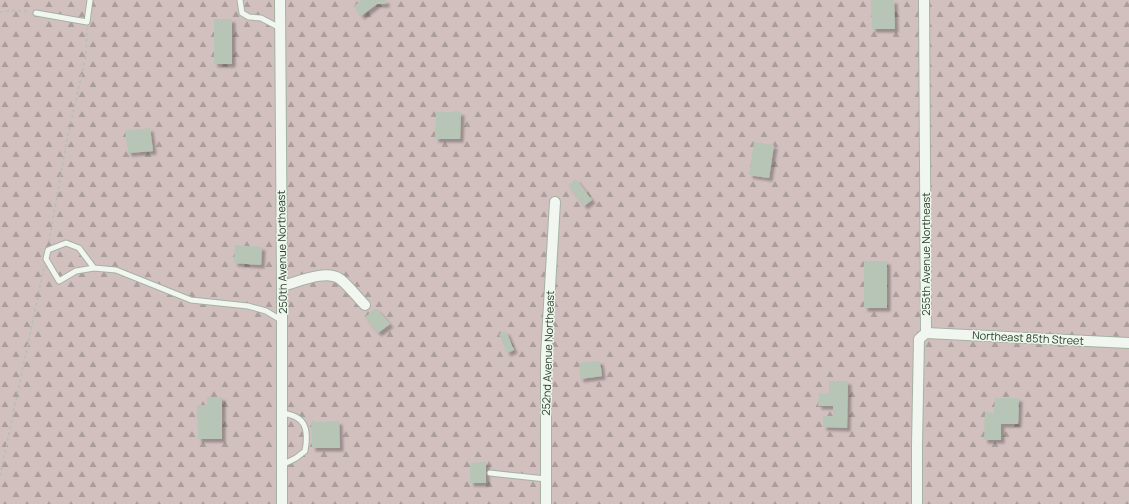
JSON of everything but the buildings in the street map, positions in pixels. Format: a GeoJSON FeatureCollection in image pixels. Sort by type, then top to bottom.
{"type":"FeatureCollection","features":[{"type":"Feature","properties":{"kind":"street","name":"250th Avenue Northeast"},"geometry":{"type":"LineString","coordinates":[[280,0],[282,504]]}},
{"type":"Feature","properties":{"kind":"street","name":"255th Avenue Northeast"},"geometry":{"type":"LineString","coordinates":[[918,504],[917,445],[919,339],[926,333],[924,0]]}},
{"type":"Feature","properties":{"kind":"street","name":"252nd Avenue Northeast"},"geometry":{"type":"LineString","coordinates":[[546,504],[546,356],[555,202]]}},
{"type":"Feature","properties":{"kind":"street"},"geometry":{"type":"LineString","coordinates":[[282,286],[320,275],[331,275],[340,279],[364,305]]}},
{"type":"Feature","properties":{"kind":"street","name":"Northeast 85th Street"},"geometry":{"type":"LineString","coordinates":[[926,333],[1129,343]]}},
{"type":"Feature","properties":{"kind":"lane"},"geometry":{"type":"LineString","coordinates":[[36,13],[87,22],[90,0]]}},
{"type":"Feature","properties":{"kind":"lane"},"geometry":{"type":"LineString","coordinates":[[240,0],[242,13],[249,17],[261,18],[281,29]]}},
{"type":"Feature","properties":{"kind":"lane"},"geometry":{"type":"LineString","coordinates":[[94,268],[79,248],[66,243],[48,250],[46,258],[59,281],[76,271],[94,268],[116,270],[191,300],[248,306],[266,311],[282,320]]}},
{"type":"Feature","properties":{"kind":"lane"},"geometry":{"type":"LineString","coordinates":[[282,413],[294,414],[299,418],[307,430],[305,451],[296,458],[282,465]]}},
{"type":"Feature","properties":{"kind":"lane"},"geometry":{"type":"LineString","coordinates":[[490,473],[546,479]]}},
{"type":"Feature","properties":{"kind":"path"},"geometry":{"type":"LineString","coordinates":[[0,12],[16,10],[36,13]]}},
{"type":"Feature","properties":{"kind":"path"},"geometry":{"type":"LineString","coordinates":[[48,250],[66,144],[86,55],[87,22]]}},
{"type":"Feature","properties":{"kind":"path"},"geometry":{"type":"LineString","coordinates":[[0,476],[46,258]]}},
{"type":"Feature","properties":{"kind":"green space"},"geometry":{"type":"Polygon","coordinates":[[[0,0],[1129,0],[1129,504],[0,504],[0,0]]]}}]}
